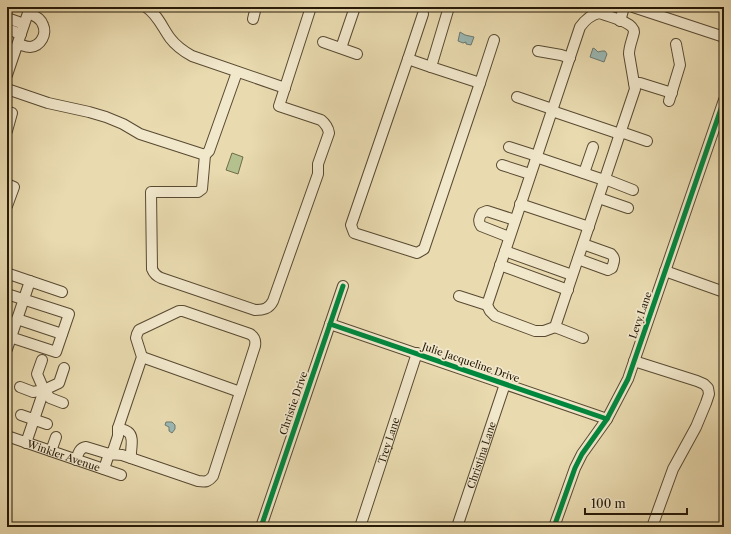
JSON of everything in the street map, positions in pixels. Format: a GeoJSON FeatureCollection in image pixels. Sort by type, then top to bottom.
{"type":"FeatureCollection","features":[{"type":"Feature","properties":{"kind":"street"},"geometry":{"type":"LineString","coordinates":[[146,7],[157,17],[169,37],[180,49],[192,56],[285,88]]}},
{"type":"Feature","properties":{"kind":"street"},"geometry":{"type":"LineString","coordinates":[[253,19],[256,7]]}},
{"type":"Feature","properties":{"kind":"street"},"geometry":{"type":"LineString","coordinates":[[237,72],[209,151],[205,155],[202,189],[198,192],[151,192],[152,269],[153,273],[161,278],[255,310],[261,310],[271,306],[273,302],[318,174],[318,164],[329,133],[326,123],[321,120],[279,106],[311,7]]}},
{"type":"Feature","properties":{"kind":"street"},"geometry":{"type":"LineString","coordinates":[[341,48],[355,7]]}},
{"type":"Feature","properties":{"kind":"street"},"geometry":{"type":"LineString","coordinates":[[431,67],[449,7]]}},
{"type":"Feature","properties":{"kind":"street"},"geometry":{"type":"LineString","coordinates":[[620,20],[624,7]]}},
{"type":"Feature","properties":{"kind":"street"},"geometry":{"type":"LineString","coordinates":[[633,7],[724,37]]}},
{"type":"Feature","properties":{"kind":"street"},"geometry":{"type":"LineString","coordinates":[[7,76],[29,10]]}},
{"type":"Feature","properties":{"kind":"street"},"geometry":{"type":"LineString","coordinates":[[18,44],[31,47],[38,44],[44,36],[43,25],[40,20],[31,14],[29,10]]}},
{"type":"Feature","properties":{"kind":"street"},"geometry":{"type":"LineString","coordinates":[[555,327],[635,89],[629,54],[629,48],[634,32],[633,27],[620,20],[611,12],[593,15],[583,22],[580,27],[487,305],[495,316],[535,331],[544,331],[555,327],[583,338]]}},
{"type":"Feature","properties":{"kind":"street"},"geometry":{"type":"LineString","coordinates":[[423,14],[351,225],[354,233],[417,252],[424,250],[494,40]]}},
{"type":"Feature","properties":{"kind":"street"},"geometry":{"type":"LineString","coordinates":[[7,18],[23,29]]}},
{"type":"Feature","properties":{"kind":"street"},"geometry":{"type":"LineString","coordinates":[[7,29],[23,29]]}},
{"type":"Feature","properties":{"kind":"street"},"geometry":{"type":"LineString","coordinates":[[323,42],[357,54]]}},
{"type":"Feature","properties":{"kind":"street"},"geometry":{"type":"LineString","coordinates":[[634,83],[640,83],[670,97],[680,65],[676,44]]}},
{"type":"Feature","properties":{"kind":"street"},"geometry":{"type":"LineString","coordinates":[[538,51],[570,58]]}},
{"type":"Feature","properties":{"kind":"street"},"geometry":{"type":"LineString","coordinates":[[408,59],[480,83]]}},
{"type":"Feature","properties":{"kind":"street"},"geometry":{"type":"LineString","coordinates":[[7,89],[48,103],[106,117],[123,124],[140,134],[205,155]]}},
{"type":"Feature","properties":{"kind":"street"},"geometry":{"type":"LineString","coordinates":[[517,97],[647,141]]}},
{"type":"Feature","properties":{"kind":"street","name":"Levy Lane"},"geometry":{"type":"LineString","coordinates":[[554,527],[575,468],[582,454],[607,419],[628,379],[724,100]]}},
{"type":"Feature","properties":{"kind":"street"},"geometry":{"type":"LineString","coordinates":[[7,112],[12,114],[7,132]]}},
{"type":"Feature","properties":{"kind":"street"},"geometry":{"type":"LineString","coordinates":[[509,147],[633,190]]}},
{"type":"Feature","properties":{"kind":"street"},"geometry":{"type":"LineString","coordinates":[[584,174],[593,147]]}},
{"type":"Feature","properties":{"kind":"street"},"geometry":{"type":"LineString","coordinates":[[502,165],[530,174]]}},
{"type":"Feature","properties":{"kind":"street"},"geometry":{"type":"LineString","coordinates":[[7,184],[14,187],[7,206]]}},
{"type":"Feature","properties":{"kind":"street"},"geometry":{"type":"LineString","coordinates":[[598,198],[628,208]]}},
{"type":"Feature","properties":{"kind":"street"},"geometry":{"type":"LineString","coordinates":[[520,204],[589,227]]}},
{"type":"Feature","properties":{"kind":"street"},"geometry":{"type":"LineString","coordinates":[[509,237],[481,226],[479,221],[480,216],[482,213],[487,211],[515,220]]}},
{"type":"Feature","properties":{"kind":"street"},"geometry":{"type":"LineString","coordinates":[[578,259],[608,270],[612,268],[614,257],[611,254],[583,244]]}},
{"type":"Feature","properties":{"kind":"street"},"geometry":{"type":"LineString","coordinates":[[504,251],[572,275]]}},
{"type":"Feature","properties":{"kind":"street"},"geometry":{"type":"LineString","coordinates":[[500,265],[568,290]]}},
{"type":"Feature","properties":{"kind":"street"},"geometry":{"type":"LineString","coordinates":[[665,271],[724,292]]}},
{"type":"Feature","properties":{"kind":"street"},"geometry":{"type":"LineString","coordinates":[[9,274],[62,292]]}},
{"type":"Feature","properties":{"kind":"street"},"geometry":{"type":"LineString","coordinates":[[7,349],[9,336],[17,319],[30,281]]}},
{"type":"Feature","properties":{"kind":"street","name":"Christie Drive"},"geometry":{"type":"LineString","coordinates":[[262,526],[343,286]]}},
{"type":"Feature","properties":{"kind":"street"},"geometry":{"type":"LineString","coordinates":[[7,294],[69,314],[56,352],[9,336]]}},
{"type":"Feature","properties":{"kind":"street"},"geometry":{"type":"LineString","coordinates":[[459,296],[487,305]]}},
{"type":"Feature","properties":{"kind":"street"},"geometry":{"type":"LineString","coordinates":[[76,460],[82,447],[86,447],[109,454],[127,456],[198,481],[205,482],[210,480],[213,476],[255,346],[256,341],[254,336],[183,311],[179,311],[139,330],[136,338],[142,357],[118,428],[113,434],[107,450],[109,454],[104,469]]}},
{"type":"Feature","properties":{"kind":"street"},"geometry":{"type":"LineString","coordinates":[[17,319],[62,334]]}},
{"type":"Feature","properties":{"kind":"street","name":"Julie Jacqueline Drive"},"geometry":{"type":"LineString","coordinates":[[330,324],[607,419]]}},
{"type":"Feature","properties":{"kind":"street","name":"Trey Lane"},"geometry":{"type":"LineString","coordinates":[[360,527],[417,353]]}},
{"type":"Feature","properties":{"kind":"street"},"geometry":{"type":"LineString","coordinates":[[142,357],[240,392]]}},
{"type":"Feature","properties":{"kind":"street"},"geometry":{"type":"LineString","coordinates":[[42,360],[37,374],[44,390],[50,398],[63,403]]}},
{"type":"Feature","properties":{"kind":"street"},"geometry":{"type":"LineString","coordinates":[[634,361],[704,384],[708,388],[709,394],[696,426],[673,468],[652,527]]}},
{"type":"Feature","properties":{"kind":"street"},"geometry":{"type":"LineString","coordinates":[[20,387],[32,392],[44,390],[59,383],[64,368]]}},
{"type":"Feature","properties":{"kind":"street","name":"Christina Lane"},"geometry":{"type":"LineString","coordinates":[[457,527],[505,384]]}},
{"type":"Feature","properties":{"kind":"street"},"geometry":{"type":"LineString","coordinates":[[26,443],[44,390]]}},
{"type":"Feature","properties":{"kind":"street"},"geometry":{"type":"LineString","coordinates":[[21,415],[47,424]]}},
{"type":"Feature","properties":{"kind":"street"},"geometry":{"type":"LineString","coordinates":[[118,428],[128,432],[131,436],[131,453],[127,456]]}},
{"type":"Feature","properties":{"kind":"street","name":"Winkler Avenue"},"geometry":{"type":"LineString","coordinates":[[7,436],[121,475]]}},
{"type":"Feature","properties":{"kind":"street"},"geometry":{"type":"LineString","coordinates":[[52,452],[56,437]]}},
{"type":"Feature","properties":{"kind":"green space"},"geometry":{"type":"Polygon","coordinates":[[[232,153],[243,157],[238,174],[226,170],[232,153]]]}},
{"type":"Feature","properties":{"kind":"water"},"geometry":{"type":"Polygon","coordinates":[[[460,32],[474,37],[471,45],[466,44],[466,42],[463,43],[458,41],[460,32]]]}},
{"type":"Feature","properties":{"kind":"water"},"geometry":{"type":"Polygon","coordinates":[[[593,48],[598,52],[605,51],[607,54],[604,62],[590,57],[593,48]]]}},
{"type":"Feature","properties":{"kind":"water"},"geometry":{"type":"Polygon","coordinates":[[[166,422],[172,422],[175,425],[175,429],[172,433],[169,431],[169,427],[165,425],[166,422]]]}},
{"type":"Feature","properties":{"kind":"cycle path"},"geometry":{"type":"LineString","coordinates":[[554,527],[575,468],[582,454],[607,419],[628,379],[724,100]]}},
{"type":"Feature","properties":{"kind":"cycle path"},"geometry":{"type":"LineString","coordinates":[[261,527],[343,286]]}},
{"type":"Feature","properties":{"kind":"cycle path"},"geometry":{"type":"LineString","coordinates":[[330,324],[607,419]]}}]}
